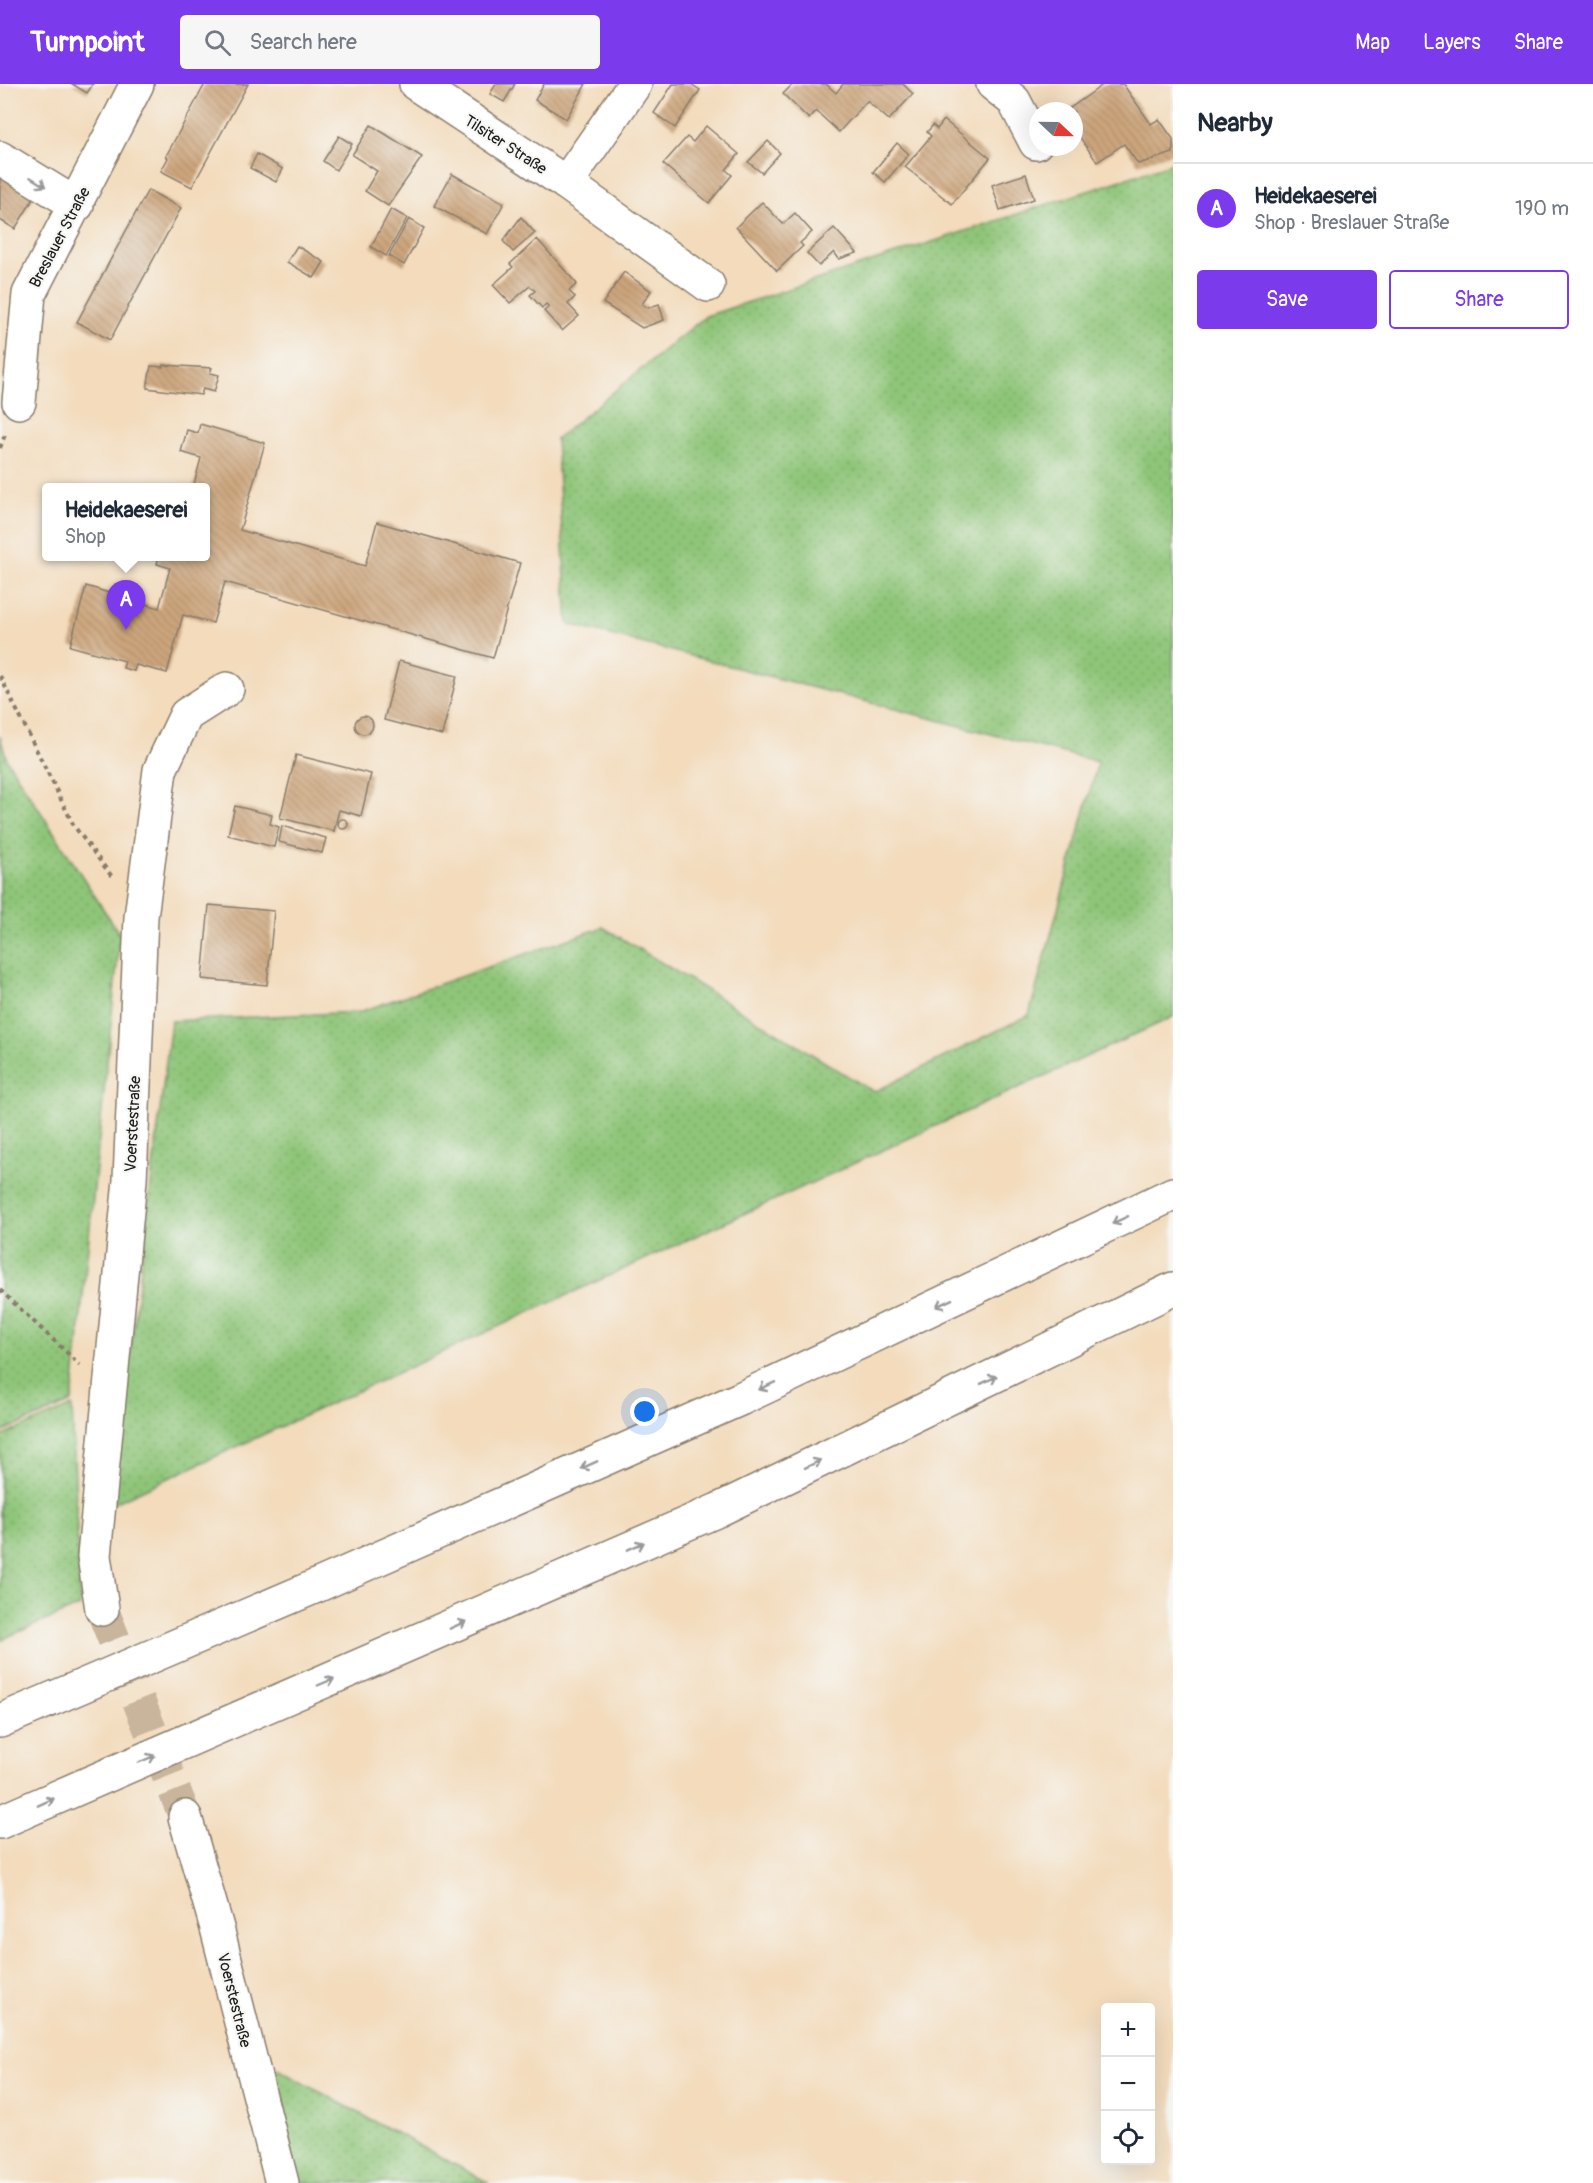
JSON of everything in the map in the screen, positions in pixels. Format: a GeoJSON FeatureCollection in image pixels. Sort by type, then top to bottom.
{"type":"FeatureCollection","features":[{"type":"Feature","properties":{"kind":"main road","name":"Breslauer Straße"},"geometry":{"type":"LineString","coordinates":[[19,402],[29,294],[77,205],[137,84]]}},
{"type":"Feature","properties":{"kind":"main road","name":"Tilsiter Straße"},"geometry":{"type":"LineString","coordinates":[[416,84],[566,183],[708,285]]}},
{"type":"Feature","properties":{"kind":"main road","name":"Tilsiter Straße"},"geometry":{"type":"LineString","coordinates":[[566,183],[635,84]]}},
{"type":"Feature","properties":{"kind":"main road"},"geometry":{"type":"LineString","coordinates":[[993,84],[1014,101],[1029,130]]}},
{"type":"Feature","properties":{"kind":"main road"},"geometry":{"type":"LineString","coordinates":[[0,158],[77,205]]}},
{"type":"Feature","properties":{"kind":"main road","name":"Voerstestraße"},"geometry":{"type":"LineString","coordinates":[[102,1609],[94,1556],[130,1180],[141,917],[160,770],[186,715],[227,689]]}},
{"type":"Feature","properties":{"kind":"main road"},"geometry":{"type":"LineString","coordinates":[[0,1721],[314,1587],[740,1399],[1173,1194]]}},
{"type":"Feature","properties":{"kind":"main road"},"geometry":{"type":"LineString","coordinates":[[0,1822],[718,1510],[1173,1289]]}},
{"type":"Feature","properties":{"kind":"main road","name":"Voerstestraße"},"geometry":{"type":"LineString","coordinates":[[185,1817],[217,1928],[282,2183]]}},
{"type":"Feature","properties":{"kind":"path"},"geometry":{"type":"LineString","coordinates":[[0,676],[74,825],[141,917]]}},
{"type":"Feature","properties":{"kind":"path"},"geometry":{"type":"LineString","coordinates":[[0,1290],[109,1392]]}},
{"type":"Feature","properties":{"kind":"green space"},"geometry":{"type":"Polygon","coordinates":[[[1173,163],[1173,1017],[112,1504],[171,1021],[359,1012],[603,927],[874,1092],[1029,1015],[1098,762],[568,624],[556,439],[706,316],[1173,163]]]}},
{"type":"Feature","properties":{"kind":"green space"},"geometry":{"type":"Polygon","coordinates":[[[0,736],[7,760],[120,935],[72,1402],[0,1433],[0,736]]]}},
{"type":"Feature","properties":{"kind":"green space"},"geometry":{"type":"Polygon","coordinates":[[[72,1406],[80,1606],[0,1640],[0,1437],[72,1406]]]}},
{"type":"Feature","properties":{"kind":"green space"},"geometry":{"type":"Polygon","coordinates":[[[268,2064],[489,2183],[297,2183],[268,2064]]]}},
{"type":"Feature","properties":{"kind":"building"},"geometry":{"type":"Polygon","coordinates":[[[72,84],[93,84],[87,93],[72,84]]]}},
{"type":"Feature","properties":{"kind":"building"},"geometry":{"type":"Polygon","coordinates":[[[205,84],[248,84],[192,187],[161,171],[168,158],[166,156],[205,84]]]}},
{"type":"Feature","properties":{"kind":"building"},"geometry":{"type":"Polygon","coordinates":[[[496,84],[515,84],[504,102],[490,94],[496,84]]]}},
{"type":"Feature","properties":{"kind":"building"},"geometry":{"type":"Polygon","coordinates":[[[544,84],[586,84],[566,119],[535,100],[544,84]]]}},
{"type":"Feature","properties":{"kind":"building"},"geometry":{"type":"Polygon","coordinates":[[[673,84],[691,84],[700,90],[675,128],[654,113],[673,84]]]}},
{"type":"Feature","properties":{"kind":"building"},"geometry":{"type":"Polygon","coordinates":[[[793,84],[826,84],[836,93],[843,84],[903,84],[913,94],[889,120],[867,101],[839,132],[816,111],[809,119],[783,94],[793,84]]]}},
{"type":"Feature","properties":{"kind":"building"},"geometry":{"type":"Polygon","coordinates":[[[1104,84],[1123,84],[1151,124],[1159,119],[1173,139],[1173,153],[1138,164],[1124,144],[1097,162],[1083,142],[1083,102],[1079,102],[1104,84]]]}},
{"type":"Feature","properties":{"kind":"building"},"geometry":{"type":"Polygon","coordinates":[[[944,120],[990,158],[952,204],[905,167],[931,136],[927,132],[933,125],[937,129],[944,120]]]}},
{"type":"Feature","properties":{"kind":"building"},"geometry":{"type":"Polygon","coordinates":[[[371,125],[422,157],[388,206],[365,191],[377,171],[352,155],[371,125]]]}},
{"type":"Feature","properties":{"kind":"building"},"geometry":{"type":"Polygon","coordinates":[[[706,126],[739,154],[726,170],[732,175],[709,203],[663,164],[687,137],[693,142],[706,126]]]}},
{"type":"Feature","properties":{"kind":"building"},"geometry":{"type":"Polygon","coordinates":[[[339,136],[352,144],[336,170],[323,161],[339,136]]]}},
{"type":"Feature","properties":{"kind":"building"},"geometry":{"type":"Polygon","coordinates":[[[768,141],[780,153],[762,173],[748,162],[768,141]]]}},
{"type":"Feature","properties":{"kind":"building"},"geometry":{"type":"Polygon","coordinates":[[[897,143],[909,154],[885,182],[873,172],[897,143]]]}},
{"type":"Feature","properties":{"kind":"building"},"geometry":{"type":"Polygon","coordinates":[[[257,154],[283,169],[276,182],[250,168],[257,154]]]}},
{"type":"Feature","properties":{"kind":"building"},"geometry":{"type":"Polygon","coordinates":[[[452,174],[504,203],[487,234],[434,206],[452,174]]]}},
{"type":"Feature","properties":{"kind":"building"},"geometry":{"type":"Polygon","coordinates":[[[1026,174],[1034,199],[1000,210],[992,185],[1026,174]]]}},
{"type":"Feature","properties":{"kind":"building"},"geometry":{"type":"Polygon","coordinates":[[[0,176],[35,196],[15,229],[0,220],[0,176]]]}},
{"type":"Feature","properties":{"kind":"building"},"geometry":{"type":"Polygon","coordinates":[[[148,190],[181,208],[110,340],[77,322],[148,190]]]}},
{"type":"Feature","properties":{"kind":"building"},"geometry":{"type":"Polygon","coordinates":[[[762,202],[783,224],[795,213],[812,232],[800,243],[803,246],[777,271],[736,227],[762,202]]]}},
{"type":"Feature","properties":{"kind":"building"},"geometry":{"type":"Polygon","coordinates":[[[391,209],[407,218],[386,256],[371,247],[391,209]]]}},
{"type":"Feature","properties":{"kind":"building"},"geometry":{"type":"Polygon","coordinates":[[[521,217],[535,233],[513,252],[503,241],[521,217]]]}},
{"type":"Feature","properties":{"kind":"building"},"geometry":{"type":"Polygon","coordinates":[[[409,219],[424,228],[404,265],[389,256],[409,219]]]}},
{"type":"Feature","properties":{"kind":"building"},"geometry":{"type":"Polygon","coordinates":[[[834,228],[857,253],[839,259],[834,252],[819,266],[807,253],[834,228]]]}},
{"type":"Feature","properties":{"kind":"building"},"geometry":{"type":"Polygon","coordinates":[[[537,239],[577,284],[569,291],[575,297],[568,304],[579,316],[562,331],[544,311],[549,307],[546,304],[542,308],[530,295],[535,291],[530,286],[510,303],[493,285],[513,267],[510,264],[537,239]]]}},
{"type":"Feature","properties":{"kind":"building"},"geometry":{"type":"Polygon","coordinates":[[[297,246],[324,262],[314,278],[287,262],[297,246]]]}},
{"type":"Feature","properties":{"kind":"building"},"geometry":{"type":"Polygon","coordinates":[[[624,272],[651,291],[642,304],[648,308],[659,304],[664,320],[642,328],[603,303],[624,272]]]}},
{"type":"Feature","properties":{"kind":"building"},"geometry":{"type":"Polygon","coordinates":[[[163,365],[212,368],[210,373],[219,375],[214,392],[203,389],[201,395],[147,388],[151,366],[163,367],[163,365]]]}},
{"type":"Feature","properties":{"kind":"building"},"geometry":{"type":"Polygon","coordinates":[[[200,424],[265,443],[240,530],[365,566],[377,522],[520,563],[493,658],[225,582],[213,623],[183,615],[167,673],[136,665],[134,671],[123,668],[125,661],[70,646],[86,586],[159,608],[170,568],[157,564],[158,561],[210,561],[210,483],[194,483],[201,458],[181,452],[187,430],[198,433],[200,424]]]}},
{"type":"Feature","properties":{"kind":"building"},"geometry":{"type":"Polygon","coordinates":[[[399,661],[457,676],[442,735],[384,720],[399,661]]]}},
{"type":"Feature","properties":{"kind":"building"},"geometry":{"type":"Polygon","coordinates":[[[360,716],[368,716],[373,721],[371,732],[360,734],[355,729],[355,721],[360,716]]]}},
{"type":"Feature","properties":{"kind":"building"},"geometry":{"type":"Polygon","coordinates":[[[296,755],[371,774],[361,816],[339,810],[334,831],[280,818],[296,755]]]}},
{"type":"Feature","properties":{"kind":"building"},"geometry":{"type":"Polygon","coordinates":[[[235,806],[272,815],[270,824],[279,827],[274,847],[228,835],[235,806]]]}},
{"type":"Feature","properties":{"kind":"building"},"geometry":{"type":"Polygon","coordinates":[[[343,819],[348,824],[343,829],[338,824],[343,819]]]}},
{"type":"Feature","properties":{"kind":"building"},"geometry":{"type":"Polygon","coordinates":[[[282,826],[326,838],[322,853],[279,842],[282,826]]]}},
{"type":"Feature","properties":{"kind":"building"},"geometry":{"type":"Polygon","coordinates":[[[209,905],[274,911],[267,985],[202,979],[209,905]]]}},
{"type":"Feature","properties":{"kind":"tunnel"},"geometry":{"type":"LineString","coordinates":[[102,1609],[185,1817]]}},
{"type":"Feature","properties":{"kind":"place","name":"Heidekaeserei"},"geometry":{"type":"Point","coordinates":[126,630]}}]}
